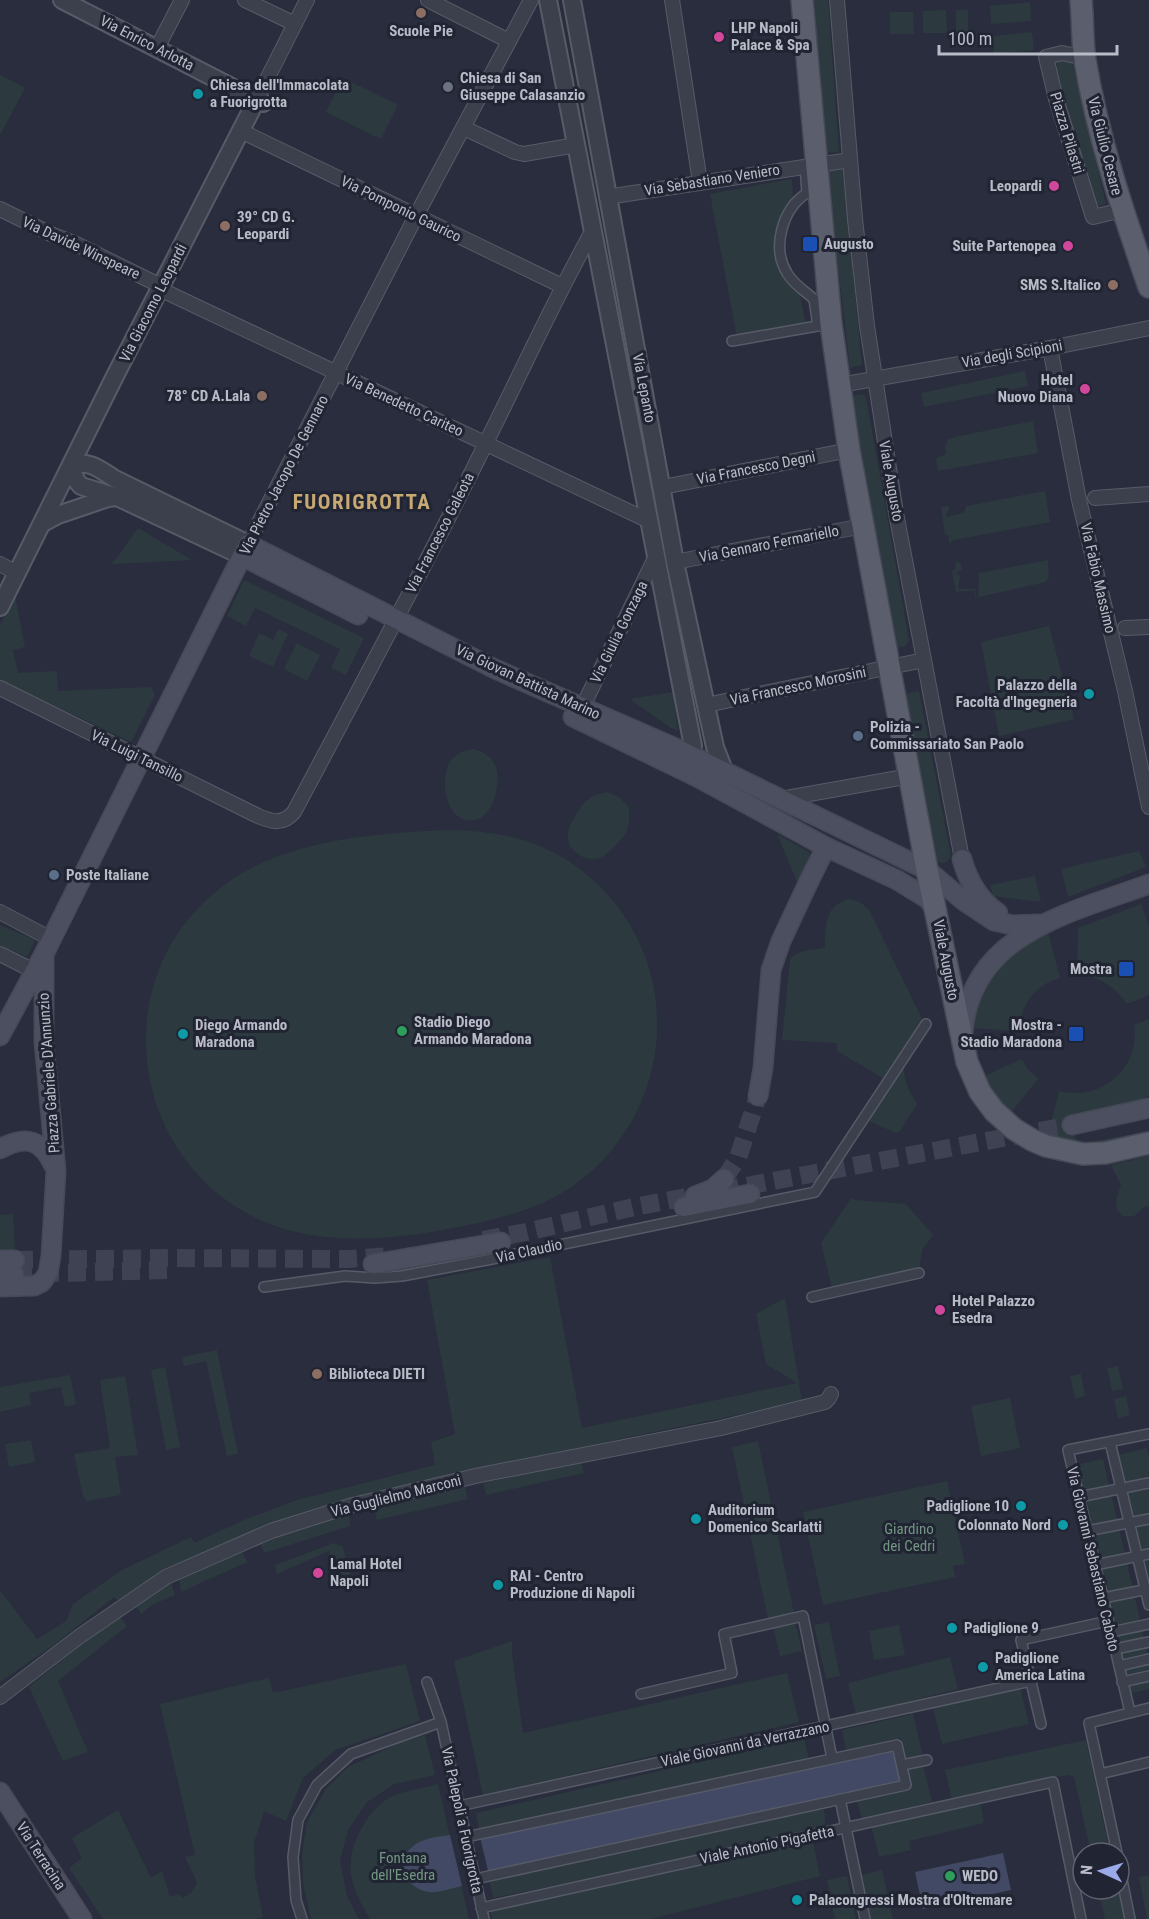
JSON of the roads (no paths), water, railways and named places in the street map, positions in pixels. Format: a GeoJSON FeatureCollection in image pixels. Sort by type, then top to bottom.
{"type":"FeatureCollection","features":[{"type":"Feature","properties":{"kind":"main road","name":"Viale Augusto"},"geometry":{"type":"LineString","coordinates":[[802,0],[811,164],[825,325],[840,385],[849,450],[889,667],[921,838],[932,877],[936,911],[963,1050],[972,1076],[987,1102],[1004,1120],[1032,1140],[1046,1146],[1083,1154],[1105,1153],[1149,1143]]}},
{"type":"Feature","properties":{"kind":"main road","name":"Via Giulio Cesare"},"geometry":{"type":"LineString","coordinates":[[1081,0],[1085,58],[1100,136],[1122,210],[1149,287]]}},
{"type":"Feature","properties":{"kind":"main road","name":"Via Giovan Battista Marino"},"geometry":{"type":"LineString","coordinates":[[245,550],[697,777],[826,847],[897,880],[928,899],[936,911]]}},
{"type":"Feature","properties":{"kind":"main road","name":"Via Pietro Jacopo De Gennaro"},"geometry":{"type":"LineString","coordinates":[[47,947],[245,550]]}},
{"type":"Feature","properties":{"kind":"main road","name":"Via Giovan Battista Marino"},"geometry":{"type":"LineString","coordinates":[[393,625],[582,708],[685,748],[725,773],[904,859],[932,877]]}},
{"type":"Feature","properties":{"kind":"main road"},"geometry":{"type":"LineString","coordinates":[[904,859],[915,855],[921,838]]}},
{"type":"Feature","properties":{"kind":"main road"},"geometry":{"type":"LineString","coordinates":[[758,1096],[763,1068],[771,970],[781,941],[826,847]]}},
{"type":"Feature","properties":{"kind":"main road","name":"Viale Augusto"},"geometry":{"type":"LineString","coordinates":[[962,859],[972,885],[989,907],[1007,917],[1035,924]]}},
{"type":"Feature","properties":{"kind":"main road"},"geometry":{"type":"LineString","coordinates":[[932,877],[951,876],[962,859]]}},
{"type":"Feature","properties":{"kind":"main road","name":"Via Giovan Battista Marino"},"geometry":{"type":"LineString","coordinates":[[897,880],[932,877]]}},
{"type":"Feature","properties":{"kind":"main road"},"geometry":{"type":"LineString","coordinates":[[932,877],[994,921],[1012,925],[1035,924],[1149,884]]}},
{"type":"Feature","properties":{"kind":"main road"},"geometry":{"type":"LineString","coordinates":[[936,911],[945,900],[963,900]]}},
{"type":"Feature","properties":{"kind":"main road"},"geometry":{"type":"LineString","coordinates":[[963,1050],[965,1017],[971,994],[980,977],[1000,952],[1035,924]]}},
{"type":"Feature","properties":{"kind":"main road","name":"Piazza Gabriele D'Annunzio"},"geometry":{"type":"LineString","coordinates":[[0,1036],[47,947]]}},
{"type":"Feature","properties":{"kind":"main road","name":"Piazza Gabriele D'Annunzio"},"geometry":{"type":"LineString","coordinates":[[0,1287],[34,1286],[42,1282],[48,1273],[51,1256],[56,1170],[44,1042],[47,947]]}},
{"type":"Feature","properties":{"kind":"main road"},"geometry":{"type":"LineString","coordinates":[[1149,1108],[1073,1130],[1149,1120]]}},
{"type":"Feature","properties":{"kind":"main road"},"geometry":{"type":"LineString","coordinates":[[0,1149],[18,1141],[27,1140],[42,1147],[48,1153],[56,1170]]}},
{"type":"Feature","properties":{"kind":"main road"},"geometry":{"type":"LineString","coordinates":[[724,1179],[713,1190],[688,1202],[750,1194]]}},
{"type":"Feature","properties":{"kind":"main road","name":"Via Claudio"},"geometry":{"type":"LineString","coordinates":[[373,1264],[501,1242]]}},
{"type":"Feature","properties":{"kind":"main road","name":"Via Terracina"},"geometry":{"type":"LineString","coordinates":[[0,1792],[82,1919]]}},
{"type":"Feature","properties":{"kind":"street","name":"Via Enrico Arlotta"},"geometry":{"type":"LineString","coordinates":[[62,0],[260,101]]}},
{"type":"Feature","properties":{"kind":"street"},"geometry":{"type":"LineString","coordinates":[[157,48],[182,0]]}},
{"type":"Feature","properties":{"kind":"street"},"geometry":{"type":"LineString","coordinates":[[245,0],[295,24]]}},
{"type":"Feature","properties":{"kind":"street","name":"Via Giacomo Leopardi"},"geometry":{"type":"LineString","coordinates":[[0,607],[161,286],[241,131],[260,101],[307,0]]}},
{"type":"Feature","properties":{"kind":"street"},"geometry":{"type":"LineString","coordinates":[[428,0],[509,41]]}},
{"type":"Feature","properties":{"kind":"street","name":"Via Pietro Jacopo De Gennaro"},"geometry":{"type":"LineString","coordinates":[[245,550],[416,216],[531,0]]}},
{"type":"Feature","properties":{"kind":"street","name":"Via Lepanto"},"geometry":{"type":"LineString","coordinates":[[548,0],[649,521],[685,748]]}},
{"type":"Feature","properties":{"kind":"street","name":"Via Lepanto"},"geometry":{"type":"LineString","coordinates":[[572,0],[663,487],[670,537],[715,747],[725,773]]}},
{"type":"Feature","properties":{"kind":"street"},"geometry":{"type":"LineString","coordinates":[[672,0],[700,182]]}},
{"type":"Feature","properties":{"kind":"street","name":"Viale Augusto"},"geometry":{"type":"LineString","coordinates":[[837,0],[863,297],[891,483],[962,859]]}},
{"type":"Feature","properties":{"kind":"street","name":"Piazza Pilastri"},"geometry":{"type":"LineString","coordinates":[[1085,58],[1062,53],[1046,57],[1056,99],[1093,217],[1122,210]]}},
{"type":"Feature","properties":{"kind":"street"},"geometry":{"type":"LineString","coordinates":[[464,128],[524,154],[576,145]]}},
{"type":"Feature","properties":{"kind":"street","name":"Via Pomponio Gaurico"},"geometry":{"type":"LineString","coordinates":[[241,131],[562,286]]}},
{"type":"Feature","properties":{"kind":"street","name":"Via Sebastiano Veniero"},"geometry":{"type":"LineString","coordinates":[[607,197],[811,164],[850,160]]}},
{"type":"Feature","properties":{"kind":"street"},"geometry":{"type":"LineString","coordinates":[[732,341],[825,325],[814,299],[787,273],[779,249],[786,217],[798,199],[807,193],[811,164]]}},
{"type":"Feature","properties":{"kind":"street"},"geometry":{"type":"LineString","coordinates":[[593,230],[607,197]]}},
{"type":"Feature","properties":{"kind":"street","name":"Via Davide Winspeare"},"geometry":{"type":"LineString","coordinates":[[0,209],[161,286]]}},
{"type":"Feature","properties":{"kind":"street","name":"Via Francesco Galeota"},"geometry":{"type":"LineString","coordinates":[[274,822],[282,822],[294,812],[486,444],[562,286],[593,230]]}},
{"type":"Feature","properties":{"kind":"street","name":"Via Benedetto Cariteo"},"geometry":{"type":"LineString","coordinates":[[161,286],[166,292],[649,521]]}},
{"type":"Feature","properties":{"kind":"street","name":"Via degli Scipioni"},"geometry":{"type":"LineString","coordinates":[[840,385],[1149,328]]}},
{"type":"Feature","properties":{"kind":"street","name":"Via Fabio Massimo"},"geometry":{"type":"LineString","coordinates":[[1050,348],[1079,500],[1125,691],[1149,807]]}},
{"type":"Feature","properties":{"kind":"street","name":"Via Francesco Degni"},"geometry":{"type":"LineString","coordinates":[[663,487],[849,450]]}},
{"type":"Feature","properties":{"kind":"street","name":"Via Giovan Battista Marino"},"geometry":{"type":"LineString","coordinates":[[84,463],[92,465],[245,550],[117,497],[81,486],[75,479],[72,465],[84,463]]}},
{"type":"Feature","properties":{"kind":"street"},"geometry":{"type":"LineString","coordinates":[[1095,498],[1149,494]]}},
{"type":"Feature","properties":{"kind":"street"},"geometry":{"type":"LineString","coordinates":[[43,523],[58,515],[117,497]]}},
{"type":"Feature","properties":{"kind":"street","name":"Via Gennaro Fermariello"},"geometry":{"type":"LineString","coordinates":[[675,562],[863,526]]}},
{"type":"Feature","properties":{"kind":"street"},"geometry":{"type":"LineString","coordinates":[[654,549],[670,537]]}},
{"type":"Feature","properties":{"kind":"street","name":"Via Giulia Gonzaga"},"geometry":{"type":"LineString","coordinates":[[582,708],[654,549]]}},
{"type":"Feature","properties":{"kind":"street"},"geometry":{"type":"LineString","coordinates":[[0,564],[17,573]]}},
{"type":"Feature","properties":{"kind":"street"},"geometry":{"type":"LineString","coordinates":[[1125,628],[1149,627]]}},
{"type":"Feature","properties":{"kind":"street","name":"Via Francesco Morosini"},"geometry":{"type":"LineString","coordinates":[[706,705],[924,660]]}},
{"type":"Feature","properties":{"kind":"street","name":"Via Luigi Tansillo"},"geometry":{"type":"LineString","coordinates":[[0,688],[274,822]]}},
{"type":"Feature","properties":{"kind":"street"},"geometry":{"type":"LineString","coordinates":[[781,799],[910,776]]}},
{"type":"Feature","properties":{"kind":"street"},"geometry":{"type":"LineString","coordinates":[[0,912],[47,947]]}},
{"type":"Feature","properties":{"kind":"street"},"geometry":{"type":"LineString","coordinates":[[0,954],[34,971]]}},
{"type":"Feature","properties":{"kind":"street","name":"Via Claudio"},"geometry":{"type":"LineString","coordinates":[[264,1287],[345,1276],[392,1277],[503,1257],[815,1192],[926,1024]]}},
{"type":"Feature","properties":{"kind":"street"},"geometry":{"type":"LineString","coordinates":[[812,1297],[919,1273]]}},
{"type":"Feature","properties":{"kind":"street","name":"Via Guglielmo Marconi"},"geometry":{"type":"LineString","coordinates":[[0,1697],[80,1636],[166,1577],[271,1531],[354,1505],[480,1475],[759,1420],[825,1402],[831,1394]]}},
{"type":"Feature","properties":{"kind":"street","name":"Via Giovanni Sebastiano Caboto"},"geometry":{"type":"LineString","coordinates":[[1130,1712],[1068,1450],[1149,1434]]}},
{"type":"Feature","properties":{"kind":"street"},"geometry":{"type":"LineString","coordinates":[[1110,1442],[1149,1605]]}},
{"type":"Feature","properties":{"kind":"street"},"geometry":{"type":"LineString","coordinates":[[1079,1497],[1149,1483]]}},
{"type":"Feature","properties":{"kind":"street"},"geometry":{"type":"LineString","coordinates":[[1088,1532],[1149,1519]]}},
{"type":"Feature","properties":{"kind":"street"},"geometry":{"type":"LineString","coordinates":[[1095,1564],[1149,1554]]}},
{"type":"Feature","properties":{"kind":"street"},"geometry":{"type":"LineString","coordinates":[[1103,1598],[1147,1589]]}},
{"type":"Feature","properties":{"kind":"street"},"geometry":{"type":"LineString","coordinates":[[641,1694],[732,1673],[724,1634],[802,1616],[831,1758]]}},
{"type":"Feature","properties":{"kind":"street"},"geometry":{"type":"LineString","coordinates":[[1041,1724],[1021,1640],[1108,1621]]}},
{"type":"Feature","properties":{"kind":"street"},"geometry":{"type":"LineString","coordinates":[[1111,1632],[1149,1624]]}},
{"type":"Feature","properties":{"kind":"street"},"geometry":{"type":"LineString","coordinates":[[1115,1649],[1149,1642]]}},
{"type":"Feature","properties":{"kind":"street"},"geometry":{"type":"LineString","coordinates":[[1119,1666],[1149,1659]]}},
{"type":"Feature","properties":{"kind":"street"},"geometry":{"type":"LineString","coordinates":[[1122,1682],[1149,1676]]}},
{"type":"Feature","properties":{"kind":"street","name":"Viale Giovanni da Verrazzano"},"geometry":{"type":"LineString","coordinates":[[459,1806],[1031,1681]]}},
{"type":"Feature","properties":{"kind":"street","name":"Via Palepoli a Fuorigrotta"},"geometry":{"type":"LineString","coordinates":[[427,1682],[441,1722],[484,1919]]}},
{"type":"Feature","properties":{"kind":"street"},"geometry":{"type":"LineString","coordinates":[[1114,1841],[1089,1723],[1149,1708]]}},
{"type":"Feature","properties":{"kind":"street"},"geometry":{"type":"LineString","coordinates":[[302,1919],[296,1900],[293,1857],[298,1820],[317,1785],[351,1754],[441,1722]]}},
{"type":"Feature","properties":{"kind":"street"},"geometry":{"type":"LineString","coordinates":[[466,1837],[897,1745],[902,1765],[906,1785],[475,1879]]}},
{"type":"Feature","properties":{"kind":"street"},"geometry":{"type":"LineString","coordinates":[[902,1765],[927,1760]]}},
{"type":"Feature","properties":{"kind":"street"},"geometry":{"type":"LineString","coordinates":[[1100,1774],[1149,1762]]}},
{"type":"Feature","properties":{"kind":"street","name":"Viale Antonio Pigafetta"},"geometry":{"type":"LineString","coordinates":[[481,1908],[1053,1782],[1081,1919]]}},
{"type":"Feature","properties":{"kind":"street"},"geometry":{"type":"LineString","coordinates":[[840,1799],[866,1919]]}},
{"type":"Feature","properties":{"kind":"street"},"geometry":{"type":"LineString","coordinates":[[1126,1901],[1130,1919]]}},
{"type":"Feature","properties":{"kind":"water"},"geometry":{"type":"Polygon","coordinates":[[[892,1750],[901,1782],[488,1871],[480,1837],[892,1750]]]}},
{"type":"Feature","properties":{"kind":"water","name":"Fontana dell'Esedra"},"geometry":{"type":"Polygon","coordinates":[[[450,1835],[462,1886],[433,1892],[415,1887],[405,1875],[403,1861],[405,1854],[419,1842],[450,1835]]]}},
{"type":"Feature","properties":{"kind":"water"},"geometry":{"type":"Polygon","coordinates":[[[1003,1853],[1011,1890],[923,1909],[915,1872],[1003,1853]]]}},
{"type":"Feature","properties":{"kind":"tunnel"},"geometry":{"type":"LineString","coordinates":[[724,1179],[738,1158],[758,1096]]}},
{"type":"Feature","properties":{"kind":"tunnel"},"geometry":{"type":"LineString","coordinates":[[483,1240],[634,1207],[1072,1125]]}},
{"type":"Feature","properties":{"kind":"tunnel"},"geometry":{"type":"LineString","coordinates":[[15,1260],[348,1259],[391,1256]]}},
{"type":"Feature","properties":{"kind":"tunnel"},"geometry":{"type":"LineString","coordinates":[[14,1274],[172,1270]]}},
{"type":"Feature","properties":{"kind":"place","name":"Scuole Pie"},"geometry":{"type":"Point","coordinates":[421,13]}},
{"type":"Feature","properties":{"kind":"place","name":"LHP Napoli Palace & Spa"},"geometry":{"type":"Point","coordinates":[719,37]}},
{"type":"Feature","properties":{"kind":"place","name":"Chiesa di San Giuseppe Calasanzio"},"geometry":{"type":"Point","coordinates":[448,87]}},
{"type":"Feature","properties":{"kind":"place","name":"Chiesa dell'Immacolata a Fuorigrotta"},"geometry":{"type":"Point","coordinates":[198,94]}},
{"type":"Feature","properties":{"kind":"place","name":"Leopardi"},"geometry":{"type":"Point","coordinates":[1054,186]}},
{"type":"Feature","properties":{"kind":"place","name":"39° CD G. Leopardi"},"geometry":{"type":"Point","coordinates":[225,226]}},
{"type":"Feature","properties":{"kind":"place","name":"Augusto"},"geometry":{"type":"Point","coordinates":[810,244]}},
{"type":"Feature","properties":{"kind":"place","name":"Suite Partenopea"},"geometry":{"type":"Point","coordinates":[1068,246]}},
{"type":"Feature","properties":{"kind":"place","name":"SMS S.Italico"},"geometry":{"type":"Point","coordinates":[1113,285]}},
{"type":"Feature","properties":{"kind":"place","name":"Hotel Nuovo Diana"},"geometry":{"type":"Point","coordinates":[1085,389]}},
{"type":"Feature","properties":{"kind":"place","name":"78° CD A.Lala"},"geometry":{"type":"Point","coordinates":[262,396]}},
{"type":"Feature","properties":{"kind":"place","name":"Palazzo della Facoltà d'Ingegneria"},"geometry":{"type":"Point","coordinates":[1089,694]}},
{"type":"Feature","properties":{"kind":"place","name":"Polizia - Commissariato San Paolo"},"geometry":{"type":"Point","coordinates":[858,736]}},
{"type":"Feature","properties":{"kind":"place","name":"Poste Italiane"},"geometry":{"type":"Point","coordinates":[54,875]}},
{"type":"Feature","properties":{"kind":"place","name":"Mostra"},"geometry":{"type":"Point","coordinates":[1126,969]}},
{"type":"Feature","properties":{"kind":"place","name":"Stadio Diego Armando Maradona"},"geometry":{"type":"Point","coordinates":[402,1031]}},
{"type":"Feature","properties":{"kind":"place","name":"Diego Armando Maradona"},"geometry":{"type":"Point","coordinates":[183,1034]}},
{"type":"Feature","properties":{"kind":"place","name":"Mostra - Stadio Maradona"},"geometry":{"type":"Point","coordinates":[1076,1034]}},
{"type":"Feature","properties":{"kind":"place","name":"Hotel Palazzo Esedra"},"geometry":{"type":"Point","coordinates":[940,1310]}},
{"type":"Feature","properties":{"kind":"place","name":"Biblioteca DIETI"},"geometry":{"type":"Point","coordinates":[317,1374]}},
{"type":"Feature","properties":{"kind":"place","name":"Padiglione 10"},"geometry":{"type":"Point","coordinates":[1021,1506]}},
{"type":"Feature","properties":{"kind":"place","name":"Auditorium Domenico Scarlatti"},"geometry":{"type":"Point","coordinates":[696,1519]}},
{"type":"Feature","properties":{"kind":"place","name":"Colonnato Nord"},"geometry":{"type":"Point","coordinates":[1063,1525]}},
{"type":"Feature","properties":{"kind":"place","name":"Lamal Hotel Napoli"},"geometry":{"type":"Point","coordinates":[318,1573]}},
{"type":"Feature","properties":{"kind":"place","name":"RAI - Centro Produzione di Napoli"},"geometry":{"type":"Point","coordinates":[498,1585]}},
{"type":"Feature","properties":{"kind":"place","name":"Padiglione 9"},"geometry":{"type":"Point","coordinates":[952,1628]}},
{"type":"Feature","properties":{"kind":"place","name":"Padiglione America Latina"},"geometry":{"type":"Point","coordinates":[983,1667]}},
{"type":"Feature","properties":{"kind":"place","name":"WEDO"},"geometry":{"type":"Point","coordinates":[950,1876]}},
{"type":"Feature","properties":{"kind":"place","name":"Palacongressi Mostra d'Oltremare"},"geometry":{"type":"Point","coordinates":[797,1900]}},
{"type":"Feature","properties":{"kind":"district","name":"FUORIGROTTA"},"geometry":{"type":"Point","coordinates":[362,502]}},
{"type":"Feature","properties":{"kind":"park label","name":"Giardino dei Cedri"},"geometry":{"type":"Point","coordinates":[909,1538]}}]}
